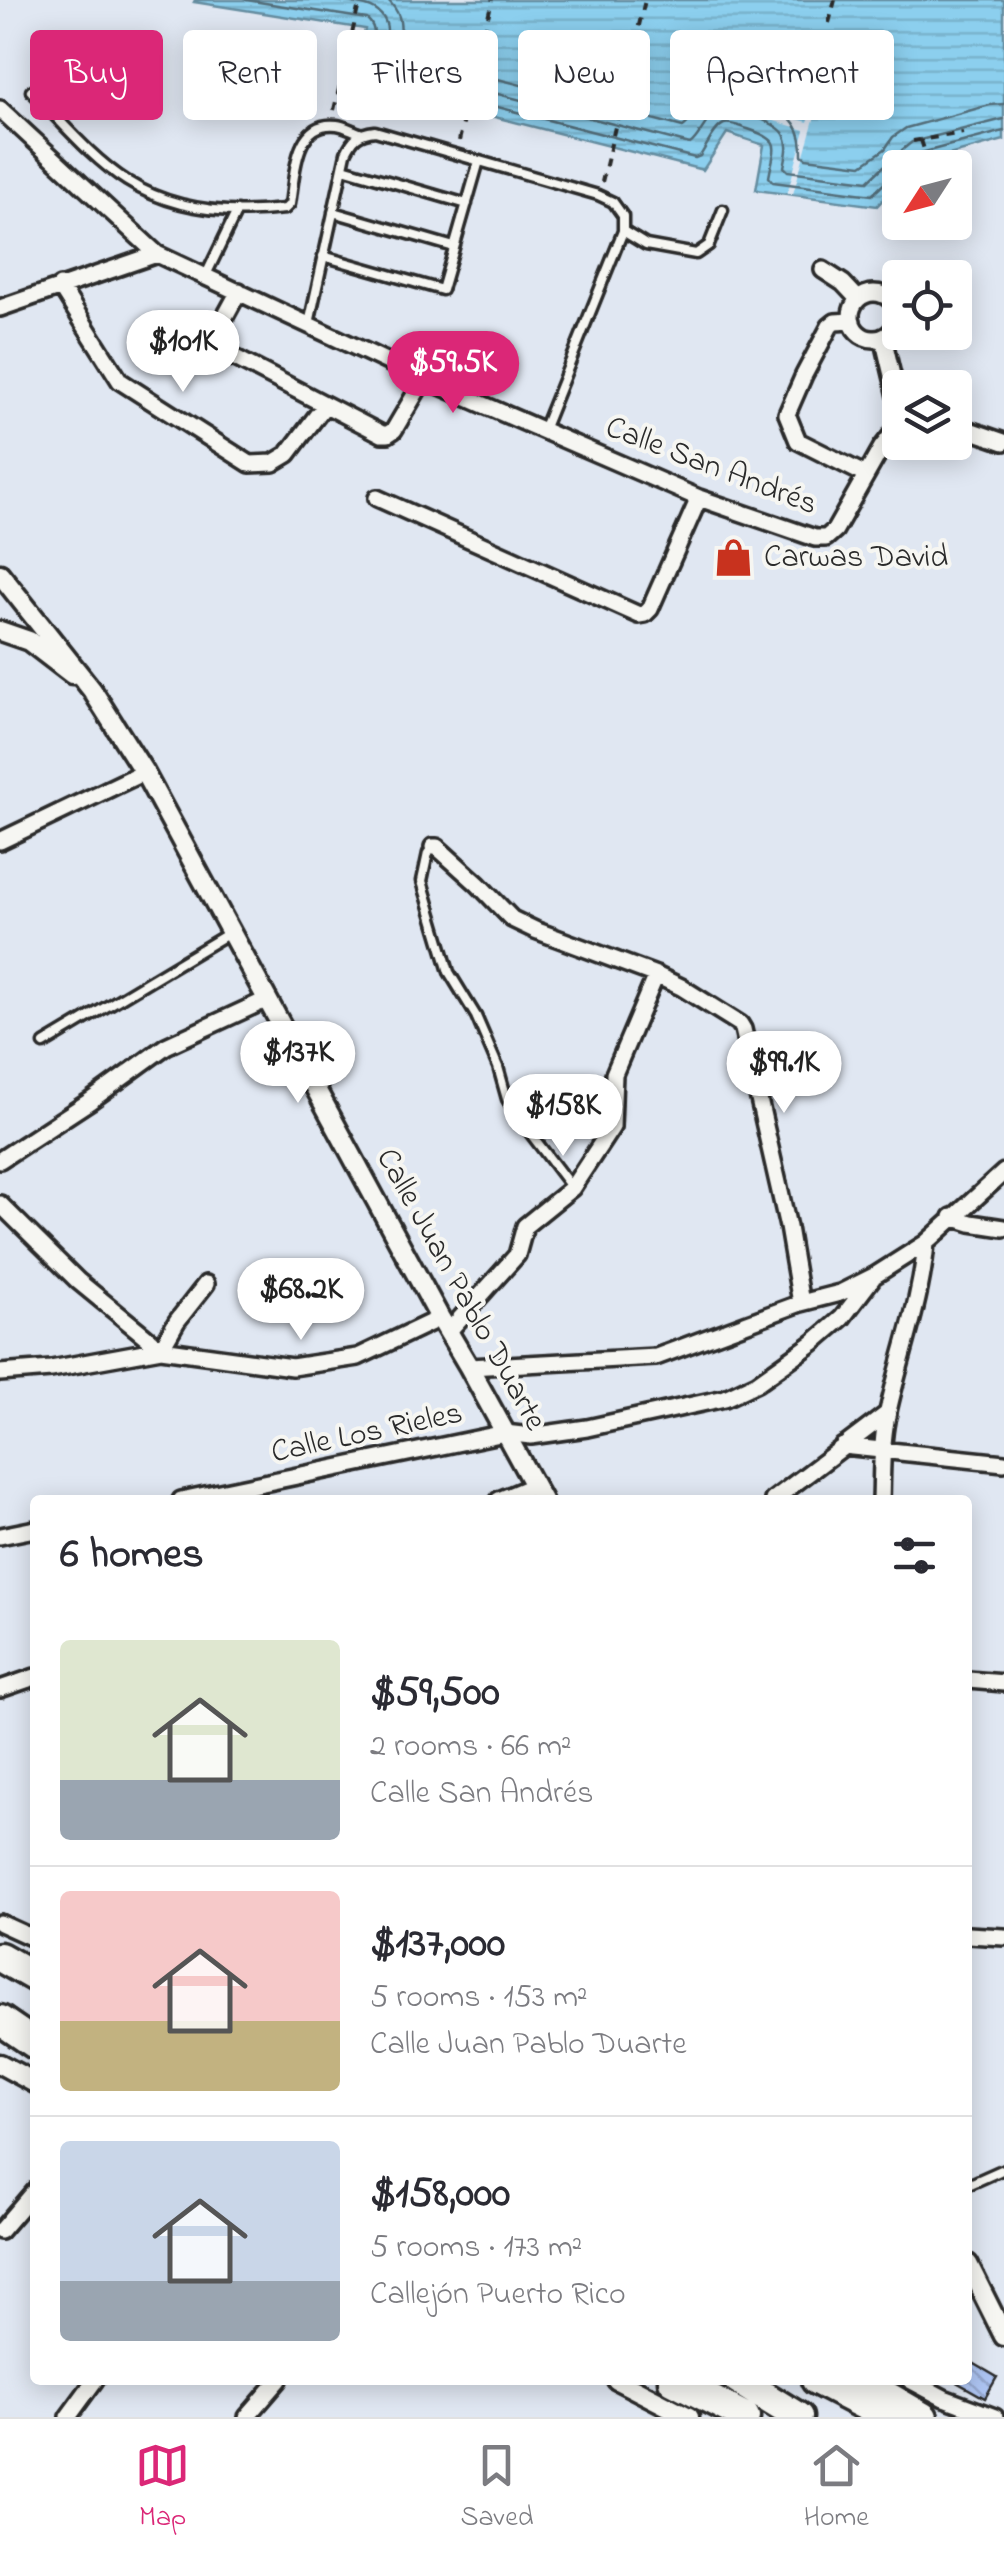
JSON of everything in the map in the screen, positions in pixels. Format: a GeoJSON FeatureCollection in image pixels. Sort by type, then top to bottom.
{"type":"FeatureCollection","features":[{"type":"Feature","properties":{"kind":"highway"},"geometry":{"type":"LineString","coordinates":[[0,2009],[30,2023]]}},
{"type":"Feature","properties":{"kind":"highway"},"geometry":{"type":"LineString","coordinates":[[0,2020],[30,2041]]}},
{"type":"Feature","properties":{"kind":"highway"},"geometry":{"type":"LineString","coordinates":[[682,2385],[744,2417]]}},
{"type":"Feature","properties":{"kind":"highway"},"geometry":{"type":"LineString","coordinates":[[746,2385],[798,2417]]}},
{"type":"Feature","properties":{"kind":"highway"},"geometry":{"type":"LineString","coordinates":[[826,2385],[887,2417]]}},
{"type":"Feature","properties":{"kind":"highway"},"geometry":{"type":"LineString","coordinates":[[867,2385],[923,2417]]}},
{"type":"Feature","properties":{"kind":"street","name":"Calle San Andrés"},"geometry":{"type":"LineString","coordinates":[[0,108],[157,254],[308,326],[699,498],[815,538],[826,538],[836,530],[882,447]]}},
{"type":"Feature","properties":{"kind":"street"},"geometry":{"type":"LineString","coordinates":[[0,308],[157,254]]}},
{"type":"Feature","properties":{"kind":"street"},"geometry":{"type":"LineString","coordinates":[[822,270],[843,283],[858,299]]}},
{"type":"Feature","properties":{"kind":"street"},"geometry":{"type":"LineString","coordinates":[[60,286],[120,381],[250,464],[272,463],[288,454],[326,405]]}},
{"type":"Feature","properties":{"kind":"street"},"geometry":{"type":"LineString","coordinates":[[239,291],[214,335],[216,348],[382,434],[394,430],[424,378]]}},
{"type":"Feature","properties":{"kind":"street"},"geometry":{"type":"LineString","coordinates":[[882,295],[872,293],[858,299],[852,321],[860,334],[882,337]]}},
{"type":"Feature","properties":{"kind":"street"},"geometry":{"type":"LineString","coordinates":[[852,321],[830,326],[787,414],[798,441],[866,476]]}},
{"type":"Feature","properties":{"kind":"street"},"geometry":{"type":"LineString","coordinates":[[972,431],[1004,442]]}},
{"type":"Feature","properties":{"kind":"street"},"geometry":{"type":"LineString","coordinates":[[377,498],[645,614],[699,498]]}},
{"type":"Feature","properties":{"kind":"street","name":"Calle Juan Pablo Duarte"},"geometry":{"type":"LineString","coordinates":[[0,574],[92,690],[144,772],[537,1493]]}},
{"type":"Feature","properties":{"kind":"street","name":"Calle Juan Pablo Duarte"},"geometry":{"type":"LineString","coordinates":[[0,630],[29,641],[92,690]]}},
{"type":"Feature","properties":{"kind":"street"},"geometry":{"type":"LineString","coordinates":[[0,841],[144,772]]}},
{"type":"Feature","properties":{"kind":"street"},"geometry":{"type":"LineString","coordinates":[[433,847],[512,919],[656,975],[733,1018],[743,1028],[802,1303]]}},
{"type":"Feature","properties":{"kind":"street"},"geometry":{"type":"LineString","coordinates":[[0,1373],[51,1369],[160,1349],[292,1367],[358,1357],[444,1325],[518,1256],[525,1226],[572,1188],[612,1127],[614,1074],[656,975]]}},
{"type":"Feature","properties":{"kind":"street"},"geometry":{"type":"LineString","coordinates":[[0,1160],[166,1046],[268,999]]}},
{"type":"Feature","properties":{"kind":"street"},"geometry":{"type":"LineString","coordinates":[[469,1367],[656,1356],[840,1293],[926,1243],[1004,1172]]}},
{"type":"Feature","properties":{"kind":"street"},"geometry":{"type":"LineString","coordinates":[[0,1204],[78,1281],[160,1349]]}},
{"type":"Feature","properties":{"kind":"street"},"geometry":{"type":"LineString","coordinates":[[952,1217],[1004,1228]]}},
{"type":"Feature","properties":{"kind":"street"},"geometry":{"type":"LineString","coordinates":[[881,1495],[888,1413],[923,1276],[926,1243]]}},
{"type":"Feature","properties":{"kind":"street","name":"Calle Los Rieles"},"geometry":{"type":"LineString","coordinates":[[205,1495],[505,1433],[531,1436],[587,1428],[724,1398],[757,1383],[814,1344],[842,1318],[874,1276]]}},
{"type":"Feature","properties":{"kind":"street"},"geometry":{"type":"LineString","coordinates":[[160,1349],[206,1284]]}},
{"type":"Feature","properties":{"kind":"street"},"geometry":{"type":"LineString","coordinates":[[779,1495],[888,1413]]}},
{"type":"Feature","properties":{"kind":"street"},"geometry":{"type":"LineString","coordinates":[[843,1446],[1004,1464]]}},
{"type":"Feature","properties":{"kind":"street"},"geometry":{"type":"LineString","coordinates":[[0,1536],[30,1530]]}},
{"type":"Feature","properties":{"kind":"street"},"geometry":{"type":"LineString","coordinates":[[0,1689],[30,1679]]}},
{"type":"Feature","properties":{"kind":"street"},"geometry":{"type":"LineString","coordinates":[[972,1680],[1004,1683]]}},
{"type":"Feature","properties":{"kind":"street"},"geometry":{"type":"LineString","coordinates":[[0,1923],[30,1937]]}},
{"type":"Feature","properties":{"kind":"street"},"geometry":{"type":"LineString","coordinates":[[972,1935],[1004,1937]]}},
{"type":"Feature","properties":{"kind":"street"},"geometry":{"type":"LineString","coordinates":[[0,2064],[30,2080]]}},
{"type":"Feature","properties":{"kind":"street"},"geometry":{"type":"LineString","coordinates":[[0,2232],[30,2196]]}},
{"type":"Feature","properties":{"kind":"street"},"geometry":{"type":"LineString","coordinates":[[972,2272],[1004,2336]]}},
{"type":"Feature","properties":{"kind":"street"},"geometry":{"type":"LineString","coordinates":[[68,2417],[91,2385]]}},
{"type":"Feature","properties":{"kind":"street"},"geometry":{"type":"LineString","coordinates":[[247,2417],[275,2385]]}},
{"type":"Feature","properties":{"kind":"street"},"geometry":{"type":"LineString","coordinates":[[626,2385],[689,2417]]}},
{"type":"Feature","properties":{"kind":"street"},"geometry":{"type":"LineString","coordinates":[[919,2385],[995,2417]]}},
{"type":"Feature","properties":{"kind":"lane"},"geometry":{"type":"LineString","coordinates":[[60,120],[128,182],[167,200],[218,212],[285,209],[290,204],[306,135],[336,124],[360,133],[375,131],[598,194],[613,202],[624,216],[622,231],[543,430]]}},
{"type":"Feature","properties":{"kind":"lane"},"geometry":{"type":"LineString","coordinates":[[308,326],[343,168],[352,139],[360,133]]}},
{"type":"Feature","properties":{"kind":"lane"},"geometry":{"type":"LineString","coordinates":[[323,256],[442,290],[479,161]]}},
{"type":"Feature","properties":{"kind":"lane"},"geometry":{"type":"LineString","coordinates":[[343,168],[467,204]]}},
{"type":"Feature","properties":{"kind":"lane"},"geometry":{"type":"LineString","coordinates":[[622,231],[646,244],[696,254],[710,245],[723,210]]}},
{"type":"Feature","properties":{"kind":"lane"},"geometry":{"type":"LineString","coordinates":[[206,276],[236,212]]}},
{"type":"Feature","properties":{"kind":"lane"},"geometry":{"type":"LineString","coordinates":[[333,212],[454,247]]}},
{"type":"Feature","properties":{"kind":"lane"},"geometry":{"type":"LineString","coordinates":[[433,847],[422,881],[450,972],[487,1038],[507,1099],[572,1188]]}},
{"type":"Feature","properties":{"kind":"lane"},"geometry":{"type":"LineString","coordinates":[[44,1044],[231,932]]}},
{"type":"Feature","properties":{"kind":"lane"},"geometry":{"type":"LineString","coordinates":[[972,2184],[1004,2170]]}},
{"type":"Feature","properties":{"kind":"path"},"geometry":{"type":"LineString","coordinates":[[334,110],[360,0]]}},
{"type":"Feature","properties":{"kind":"path"},"geometry":{"type":"LineString","coordinates":[[458,146],[492,0]]}},
{"type":"Feature","properties":{"kind":"path"},"geometry":{"type":"LineString","coordinates":[[602,182],[645,0]]}},
{"type":"Feature","properties":{"kind":"path"},"geometry":{"type":"LineString","coordinates":[[830,23],[835,0]]}},
{"type":"Feature","properties":{"kind":"path"},"geometry":{"type":"LineString","coordinates":[[913,141],[963,133]]}},
{"type":"Feature","properties":{"kind":"path"},"geometry":{"type":"LineString","coordinates":[[921,140],[924,150]]}},
{"type":"Feature","properties":{"kind":"water"},"geometry":{"type":"Polygon","coordinates":[[[1004,0],[1004,140],[967,150],[882,150],[882,201],[877,206],[756,190],[764,145],[727,133],[703,170],[498,118],[498,30],[365,30],[194,2],[1004,0]]]}},
{"type":"Feature","properties":{"kind":"pier"},"geometry":{"type":"Polygon","coordinates":[[[771,120],[814,120],[793,194],[787,194],[805,130],[771,120]]]}},
{"type":"Feature","properties":{"kind":"building"},"geometry":{"type":"Polygon","coordinates":[[[972,2362],[997,2377],[985,2398],[962,2385],[972,2385],[972,2362]]]}},
{"type":"Feature","properties":{"kind":"place","name":"Carwas David"},"geometry":{"type":"Point","coordinates":[734,558]}}]}
